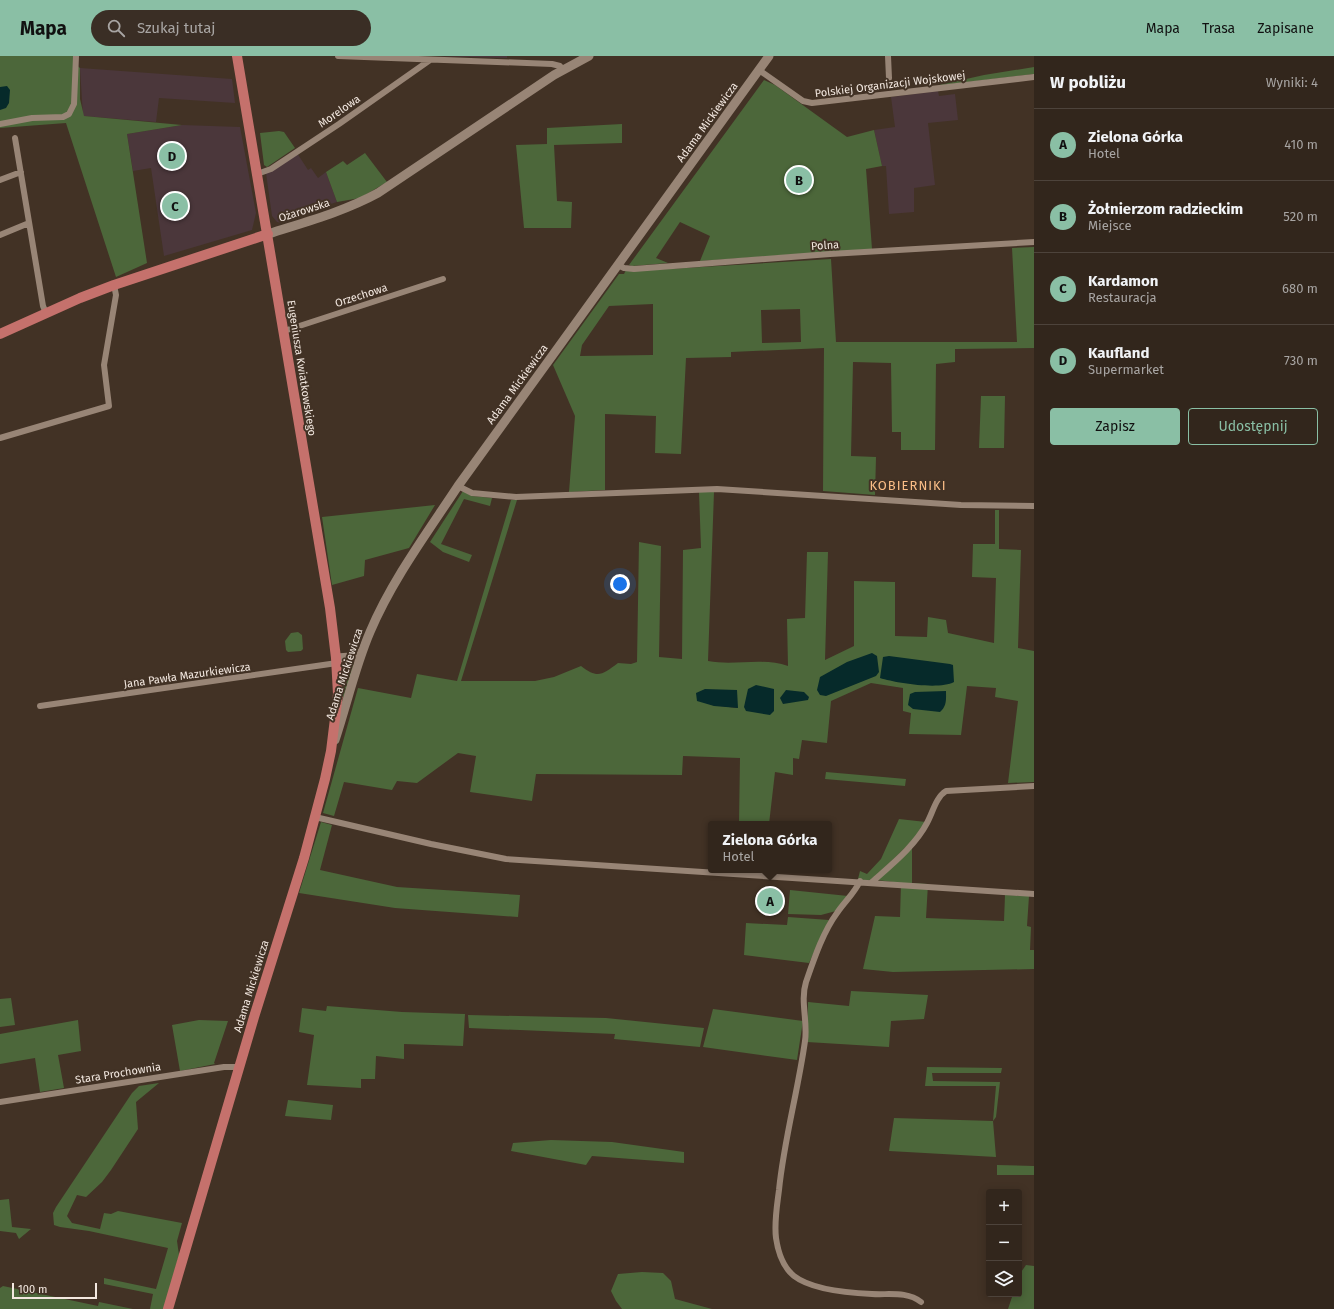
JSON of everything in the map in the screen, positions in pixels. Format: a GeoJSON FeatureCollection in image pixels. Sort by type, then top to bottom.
{"type":"FeatureCollection","features":[{"type":"Feature","properties":{"kind":"main road","name":"Eugeniusza Kwiatkowskiego"},"geometry":{"type":"LineString","coordinates":[[237,56],[284,330],[330,608],[337,660]]}},
{"type":"Feature","properties":{"kind":"main road","name":"Ożarowska"},"geometry":{"type":"LineString","coordinates":[[0,334],[114,285],[268,234]]}},
{"type":"Feature","properties":{"kind":"main road","name":"Adama Mickiewicza"},"geometry":{"type":"LineString","coordinates":[[168,1309],[239,1067],[315,817],[331,751],[337,700],[337,660]]}},
{"type":"Feature","properties":{"kind":"street"},"geometry":{"type":"LineString","coordinates":[[0,124],[32,118],[63,117],[69,114],[74,104],[76,56]]}},
{"type":"Feature","properties":{"kind":"street"},"geometry":{"type":"LineString","coordinates":[[338,56],[552,64],[560,66],[563,70]]}},
{"type":"Feature","properties":{"kind":"street","name":"Ożarowska"},"geometry":{"type":"LineString","coordinates":[[268,234],[335,213],[365,200],[563,70],[589,56]]}},
{"type":"Feature","properties":{"kind":"street","name":"Adama Mickiewicza"},"geometry":{"type":"LineString","coordinates":[[331,751],[362,652],[389,594],[458,486],[769,56]]}},
{"type":"Feature","properties":{"kind":"street"},"geometry":{"type":"LineString","coordinates":[[888,56],[889,78]]}},
{"type":"Feature","properties":{"kind":"street","name":"Morelowa"},"geometry":{"type":"LineString","coordinates":[[258,174],[271,169],[339,124],[430,60]]}},
{"type":"Feature","properties":{"kind":"street","name":"Polskiej Organizacji Wojskowej"},"geometry":{"type":"LineString","coordinates":[[759,70],[803,101],[812,103],[1034,77]]}},
{"type":"Feature","properties":{"kind":"street"},"geometry":{"type":"LineString","coordinates":[[15,138],[43,306],[46,313]]}},
{"type":"Feature","properties":{"kind":"street"},"geometry":{"type":"LineString","coordinates":[[0,180],[21,172]]}},
{"type":"Feature","properties":{"kind":"street"},"geometry":{"type":"LineString","coordinates":[[0,235],[29,223]]}},
{"type":"Feature","properties":{"kind":"street","name":"Polna"},"geometry":{"type":"LineString","coordinates":[[618,265],[624,268],[634,269],[830,254],[1034,242]]}},
{"type":"Feature","properties":{"kind":"street","name":"Orzechowa"},"geometry":{"type":"LineString","coordinates":[[284,330],[443,279]]}},
{"type":"Feature","properties":{"kind":"street"},"geometry":{"type":"LineString","coordinates":[[0,438],[109,406],[104,371],[116,294],[114,285]]}},
{"type":"Feature","properties":{"kind":"street"},"geometry":{"type":"LineString","coordinates":[[458,486],[472,494],[516,497],[717,489],[961,505],[1034,506]]}},
{"type":"Feature","properties":{"kind":"street"},"geometry":{"type":"LineString","coordinates":[[337,660],[351,657],[362,652]]}},
{"type":"Feature","properties":{"kind":"street","name":"Jana Pawła Mazurkiewicza"},"geometry":{"type":"LineString","coordinates":[[40,706],[337,660]]}},
{"type":"Feature","properties":{"kind":"street"},"geometry":{"type":"LineString","coordinates":[[872,882],[919,836],[937,802],[946,791],[1034,786]]}},
{"type":"Feature","properties":{"kind":"street"},"geometry":{"type":"LineString","coordinates":[[315,817],[431,844],[506,859],[708,872]]}},
{"type":"Feature","properties":{"kind":"street"},"geometry":{"type":"LineString","coordinates":[[721,873],[1034,894]]}},
{"type":"Feature","properties":{"kind":"street"},"geometry":{"type":"LineString","coordinates":[[860,882],[855,893],[837,913],[823,940],[806,984],[804,997],[806,1022],[805,1041],[785,1143],[775,1222],[776,1238],[780,1255],[786,1268],[795,1276],[827,1289],[872,1294],[913,1296],[921,1302]]}},
{"type":"Feature","properties":{"kind":"street","name":"Stara Prochownia"},"geometry":{"type":"LineString","coordinates":[[0,1102],[224,1067],[239,1067]]}},
{"type":"Feature","properties":{"kind":"shaded area"},"geometry":{"type":"Polygon","coordinates":[[[437,56],[507,56],[507,58],[437,56]]]}},
{"type":"Feature","properties":{"kind":"shaded area"},"geometry":{"type":"Polygon","coordinates":[[[80,68],[232,79],[235,103],[159,98],[156,122],[83,116],[80,68]]]}},
{"type":"Feature","properties":{"kind":"shaded area"},"geometry":{"type":"Polygon","coordinates":[[[938,91],[939,96],[955,94],[958,120],[928,123],[935,185],[914,188],[914,212],[889,214],[886,166],[882,166],[874,130],[895,127],[891,97],[938,91]]]}},
{"type":"Feature","properties":{"kind":"shaded area"},"geometry":{"type":"Polygon","coordinates":[[[182,125],[240,127],[256,213],[252,230],[164,256],[151,168],[133,171],[127,134],[182,125]]]}},
{"type":"Feature","properties":{"kind":"shaded area"},"geometry":{"type":"Polygon","coordinates":[[[297,153],[308,170],[311,168],[318,178],[326,172],[337,202],[282,223],[277,222],[272,216],[266,173],[297,153]]]}},
{"type":"Feature","properties":{"kind":"green space"},"geometry":{"type":"Polygon","coordinates":[[[0,56],[73,56],[73,62],[80,68],[80,99],[84,116],[182,125],[127,134],[147,263],[116,277],[66,123],[0,128],[0,56]]]}},
{"type":"Feature","properties":{"kind":"green space"},"geometry":{"type":"Polygon","coordinates":[[[1034,67],[1034,74],[935,86],[984,75],[1034,67]]]}},
{"type":"Feature","properties":{"kind":"green space"},"geometry":{"type":"Polygon","coordinates":[[[764,80],[775,85],[847,137],[874,130],[882,166],[866,169],[872,249],[700,261],[710,236],[680,222],[656,258],[668,263],[629,265],[764,80]]]}},
{"type":"Feature","properties":{"kind":"green space"},"geometry":{"type":"Polygon","coordinates":[[[622,124],[622,143],[554,145],[557,201],[572,202],[571,228],[524,228],[516,145],[547,144],[547,128],[622,124]]]}},
{"type":"Feature","properties":{"kind":"green space"},"geometry":{"type":"Polygon","coordinates":[[[279,131],[284,132],[295,148],[267,167],[264,165],[260,133],[279,131]]]}},
{"type":"Feature","properties":{"kind":"green space"},"geometry":{"type":"Polygon","coordinates":[[[365,153],[387,182],[360,198],[337,202],[326,172],[343,161],[347,165],[365,153]]]}},
{"type":"Feature","properties":{"kind":"green space"},"geometry":{"type":"Polygon","coordinates":[[[1034,247],[1034,348],[955,349],[955,362],[936,364],[935,450],[901,450],[901,432],[892,432],[891,363],[853,362],[851,456],[876,457],[875,495],[823,491],[824,348],[731,352],[731,357],[686,358],[681,454],[655,453],[656,416],[605,414],[605,490],[569,492],[575,416],[553,365],[619,274],[624,274],[626,270],[669,269],[831,259],[836,342],[1017,342],[1012,248],[1034,247]],[[653,304],[609,306],[582,345],[580,356],[653,355],[653,304]],[[800,309],[761,310],[762,343],[801,342],[800,309]]]}},
{"type":"Feature","properties":{"kind":"green space"},"geometry":{"type":"Polygon","coordinates":[[[981,396],[1005,396],[1004,448],[979,448],[981,396]]]}},
{"type":"Feature","properties":{"kind":"green space"},"geometry":{"type":"Polygon","coordinates":[[[463,491],[472,496],[492,498],[490,506],[464,499],[441,544],[472,555],[469,562],[443,552],[430,542],[463,491]]]}},
{"type":"Feature","properties":{"kind":"green space"},"geometry":{"type":"Polygon","coordinates":[[[699,492],[714,492],[708,661],[728,663],[768,662],[788,666],[787,619],[805,618],[807,552],[828,552],[825,660],[854,646],[854,581],[895,582],[895,636],[927,637],[928,617],[946,620],[948,633],[994,643],[996,578],[972,577],[973,544],[995,544],[995,510],[999,510],[999,549],[1021,550],[1018,648],[1034,651],[1034,782],[1008,783],[1018,701],[995,697],[996,688],[967,686],[961,735],[909,734],[911,713],[903,711],[903,688],[871,683],[831,701],[827,743],[802,740],[799,759],[793,758],[793,775],[775,772],[769,821],[739,821],[740,758],[683,756],[682,775],[536,774],[532,801],[470,792],[476,756],[458,753],[417,783],[397,781],[392,790],[344,782],[334,816],[323,813],[358,688],[411,698],[417,674],[457,681],[511,500],[517,500],[461,681],[535,681],[554,677],[581,666],[592,673],[600,674],[604,673],[618,663],[631,664],[637,662],[639,542],[661,546],[659,657],[682,659],[683,550],[701,548],[699,492]],[[737,690],[712,705],[737,708],[737,690]]]}},
{"type":"Feature","properties":{"kind":"green space"},"geometry":{"type":"Polygon","coordinates":[[[435,505],[409,548],[365,560],[364,576],[332,585],[322,517],[435,505]]]}},
{"type":"Feature","properties":{"kind":"green space"},"geometry":{"type":"Polygon","coordinates":[[[298,632],[302,635],[303,649],[301,651],[288,652],[286,650],[285,641],[291,633],[298,632]]]}},
{"type":"Feature","properties":{"kind":"green space"},"geometry":{"type":"Polygon","coordinates":[[[343,663],[355,663],[343,699],[343,663]]]}},
{"type":"Feature","properties":{"kind":"green space"},"geometry":{"type":"Polygon","coordinates":[[[826,772],[906,779],[905,786],[825,779],[826,772]]]}},
{"type":"Feature","properties":{"kind":"green space"},"geometry":{"type":"Polygon","coordinates":[[[899,819],[926,822],[918,835],[871,881],[858,879],[860,871],[867,874],[881,859],[899,819]]]}},
{"type":"Feature","properties":{"kind":"green space"},"geometry":{"type":"Polygon","coordinates":[[[321,822],[332,825],[320,870],[397,887],[520,895],[518,917],[395,908],[299,893],[321,822]]]}},
{"type":"Feature","properties":{"kind":"green space"},"geometry":{"type":"Polygon","coordinates":[[[912,845],[912,883],[928,884],[926,918],[1004,921],[1005,895],[1029,896],[1027,926],[1031,927],[1030,950],[1034,950],[1034,969],[893,972],[863,969],[875,916],[900,917],[901,883],[877,880],[912,845]]]}},
{"type":"Feature","properties":{"kind":"green space"},"geometry":{"type":"Polygon","coordinates":[[[790,890],[848,896],[836,911],[821,915],[788,914],[790,890]]]}},
{"type":"Feature","properties":{"kind":"green space"},"geometry":{"type":"Polygon","coordinates":[[[788,917],[829,920],[809,963],[744,955],[746,923],[787,925],[788,917]]]}},
{"type":"Feature","properties":{"kind":"green space"},"geometry":{"type":"Polygon","coordinates":[[[851,991],[928,995],[924,1019],[891,1021],[889,1047],[807,1042],[808,1002],[849,1006],[851,991]]]}},
{"type":"Feature","properties":{"kind":"green space"},"geometry":{"type":"Polygon","coordinates":[[[11,998],[15,1025],[0,1027],[0,999],[11,998]]]}},
{"type":"Feature","properties":{"kind":"green space"},"geometry":{"type":"Polygon","coordinates":[[[327,1006],[402,1012],[465,1014],[463,1046],[404,1044],[404,1059],[376,1056],[375,1079],[361,1079],[361,1088],[307,1085],[314,1035],[299,1032],[302,1008],[326,1011],[327,1006]]]}},
{"type":"Feature","properties":{"kind":"green space"},"geometry":{"type":"Polygon","coordinates":[[[713,1009],[803,1021],[797,1060],[703,1047],[713,1009]]]}},
{"type":"Feature","properties":{"kind":"green space"},"geometry":{"type":"Polygon","coordinates":[[[468,1015],[606,1018],[704,1028],[700,1047],[614,1039],[615,1034],[469,1028],[468,1015]]]}},
{"type":"Feature","properties":{"kind":"green space"},"geometry":{"type":"Polygon","coordinates":[[[78,1020],[81,1051],[58,1055],[64,1088],[40,1092],[35,1058],[0,1064],[0,1034],[78,1020]]]}},
{"type":"Feature","properties":{"kind":"green space"},"geometry":{"type":"Polygon","coordinates":[[[199,1020],[228,1021],[214,1063],[215,1064],[180,1071],[172,1025],[199,1020]]]}},
{"type":"Feature","properties":{"kind":"green space"},"geometry":{"type":"Polygon","coordinates":[[[927,1067],[1002,1068],[1001,1073],[932,1073],[933,1081],[1000,1082],[996,1117],[993,1121],[996,1086],[925,1086],[927,1067]]]}},
{"type":"Feature","properties":{"kind":"green space"},"geometry":{"type":"Polygon","coordinates":[[[159,1083],[136,1102],[138,1129],[111,1170],[102,1182],[86,1197],[77,1195],[67,1216],[72,1223],[100,1229],[104,1213],[111,1214],[118,1211],[182,1223],[177,1241],[179,1255],[164,1309],[150,1309],[153,1294],[104,1284],[104,1278],[156,1289],[168,1248],[89,1231],[60,1227],[54,1225],[53,1213],[132,1093],[139,1086],[159,1083]]]}},
{"type":"Feature","properties":{"kind":"green space"},"geometry":{"type":"Polygon","coordinates":[[[288,1100],[333,1105],[331,1120],[285,1116],[288,1100]]]}},
{"type":"Feature","properties":{"kind":"green space"},"geometry":{"type":"Polygon","coordinates":[[[894,1118],[993,1121],[996,1157],[889,1151],[894,1118]]]}},
{"type":"Feature","properties":{"kind":"green space"},"geometry":{"type":"Polygon","coordinates":[[[551,1140],[612,1142],[684,1152],[684,1163],[592,1156],[586,1165],[511,1151],[513,1143],[551,1140]]]}},
{"type":"Feature","properties":{"kind":"green space"},"geometry":{"type":"Polygon","coordinates":[[[997,1165],[1034,1166],[1034,1175],[997,1175],[997,1165]]]}},
{"type":"Feature","properties":{"kind":"green space"},"geometry":{"type":"Polygon","coordinates":[[[9,1199],[12,1227],[31,1229],[19,1239],[16,1233],[0,1231],[0,1200],[9,1199]]]}},
{"type":"Feature","properties":{"kind":"green space"},"geometry":{"type":"Polygon","coordinates":[[[1026,1265],[1034,1266],[1034,1309],[1008,1309],[1012,1297],[1022,1297],[1022,1271],[1026,1265]]]}},
{"type":"Feature","properties":{"kind":"green space"},"geometry":{"type":"Polygon","coordinates":[[[642,1272],[663,1273],[671,1281],[675,1299],[712,1309],[622,1309],[611,1291],[618,1274],[642,1272]]]}},
{"type":"Feature","properties":{"kind":"green space"},"geometry":{"type":"Polygon","coordinates":[[[3,1286],[98,1306],[99,1302],[133,1309],[0,1309],[0,1288],[3,1286]]]}},
{"type":"Feature","properties":{"kind":"water"},"geometry":{"type":"Polygon","coordinates":[[[7,86],[10,90],[9,103],[6,108],[0,110],[0,87],[7,86]]]}},
{"type":"Feature","properties":{"kind":"water"},"geometry":{"type":"Polygon","coordinates":[[[872,653],[877,656],[879,672],[876,676],[826,696],[820,695],[817,690],[820,677],[847,662],[872,653]]]}},
{"type":"Feature","properties":{"kind":"water"},"geometry":{"type":"Polygon","coordinates":[[[889,656],[953,665],[954,682],[928,686],[906,684],[880,678],[883,657],[889,656]]]}},
{"type":"Feature","properties":{"kind":"water"},"geometry":{"type":"Polygon","coordinates":[[[756,685],[774,689],[774,711],[770,715],[746,711],[744,707],[748,689],[756,685]]]}},
{"type":"Feature","properties":{"kind":"water"},"geometry":{"type":"Polygon","coordinates":[[[705,689],[737,690],[738,708],[714,706],[697,701],[696,693],[705,689]]]}},
{"type":"Feature","properties":{"kind":"water"},"geometry":{"type":"Polygon","coordinates":[[[786,690],[804,692],[809,697],[808,700],[783,704],[780,698],[786,690]]]}},
{"type":"Feature","properties":{"kind":"water"},"geometry":{"type":"Polygon","coordinates":[[[946,691],[945,705],[940,712],[913,709],[908,705],[910,694],[915,692],[946,691]]]}},
{"type":"Feature","properties":{"kind":"place","name":"Kaufland"},"geometry":{"type":"Point","coordinates":[172,156]}},
{"type":"Feature","properties":{"kind":"place","name":"Żołnierzom radzieckim"},"geometry":{"type":"Point","coordinates":[799,180]}},
{"type":"Feature","properties":{"kind":"place","name":"Kardamon"},"geometry":{"type":"Point","coordinates":[175,206]}},
{"type":"Feature","properties":{"kind":"place","name":"Zielona Górka"},"geometry":{"type":"Point","coordinates":[770,901]}},
{"type":"Feature","properties":{"kind":"district","name":"KOBIERNIKI"},"geometry":{"type":"Point","coordinates":[908,485]}}]}
